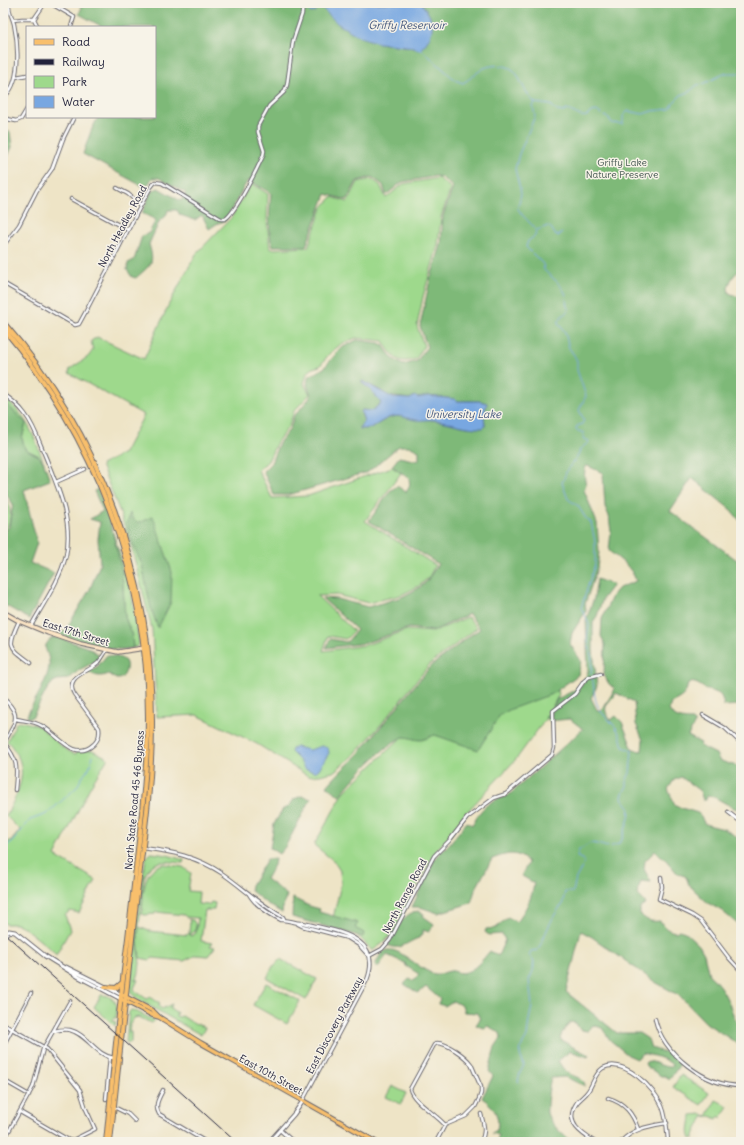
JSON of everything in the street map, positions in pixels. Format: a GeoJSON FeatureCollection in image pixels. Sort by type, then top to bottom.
{"type":"FeatureCollection","features":[{"type":"Feature","properties":{"kind":"highway","name":"North State Road 45 46 Bypass"},"geometry":{"type":"LineString","coordinates":[[3,322],[52,386],[71,418],[93,465],[111,511],[125,554],[146,648],[152,690],[150,788],[110,1142]]}},
{"type":"Feature","properties":{"kind":"highway","name":"North State Road 45 46 Bypass"},"geometry":{"type":"LineString","coordinates":[[3,328],[50,390],[93,465]]}},
{"type":"Feature","properties":{"kind":"highway","name":"North State Road 45 46 Bypass"},"geometry":{"type":"LineString","coordinates":[[106,1142],[113,1057],[147,768],[148,729],[146,648]]}},
{"type":"Feature","properties":{"kind":"highway"},"geometry":{"type":"LineString","coordinates":[[105,987],[117,988],[123,979]]}},
{"type":"Feature","properties":{"kind":"main road","name":"East 17th Street"},"geometry":{"type":"LineString","coordinates":[[3,612],[19,621],[63,638],[107,650],[122,652],[146,648]]}},
{"type":"Feature","properties":{"kind":"main road","name":"East 10th Street"},"geometry":{"type":"LineString","coordinates":[[121,997],[376,1142]]}},
{"type":"Feature","properties":{"kind":"street"},"geometry":{"type":"LineString","coordinates":[[3,97],[7,94],[16,77],[17,46],[13,20],[9,11],[9,3]]}},
{"type":"Feature","properties":{"kind":"street"},"geometry":{"type":"LineString","coordinates":[[34,19],[45,3]]}},
{"type":"Feature","properties":{"kind":"street"},"geometry":{"type":"LineString","coordinates":[[50,3],[74,18],[71,26]]}},
{"type":"Feature","properties":{"kind":"street","name":"North Headley Road"},"geometry":{"type":"LineString","coordinates":[[3,283],[75,325],[78,324],[85,313],[153,184],[158,182],[221,219],[225,220],[230,216],[263,156],[264,151],[258,132],[258,126],[270,106],[284,92],[287,85],[294,41],[302,14],[303,3]]}},
{"type":"Feature","properties":{"kind":"street"},"geometry":{"type":"LineString","coordinates":[[13,20],[34,19]]}},
{"type":"Feature","properties":{"kind":"street"},"geometry":{"type":"LineString","coordinates":[[34,19],[38,26]]}},
{"type":"Feature","properties":{"kind":"street"},"geometry":{"type":"LineString","coordinates":[[16,77],[26,75]]}},
{"type":"Feature","properties":{"kind":"street"},"geometry":{"type":"LineString","coordinates":[[3,118],[16,121],[21,119],[26,112]]}},
{"type":"Feature","properties":{"kind":"street"},"geometry":{"type":"LineString","coordinates":[[3,246],[19,225],[36,190],[52,169],[63,139],[74,118]]}},
{"type":"Feature","properties":{"kind":"street"},"geometry":{"type":"LineString","coordinates":[[117,188],[128,194],[141,205]]}},
{"type":"Feature","properties":{"kind":"street"},"geometry":{"type":"LineString","coordinates":[[71,199],[128,230]]}},
{"type":"Feature","properties":{"kind":"street"},"geometry":{"type":"LineString","coordinates":[[3,394],[25,414],[40,442],[56,482],[67,520],[66,556],[60,574],[31,626]]}},
{"type":"Feature","properties":{"kind":"street"},"geometry":{"type":"LineString","coordinates":[[56,482],[85,469]]}},
{"type":"Feature","properties":{"kind":"street"},"geometry":{"type":"LineString","coordinates":[[19,621],[11,640],[12,644],[19,653],[31,663]]}},
{"type":"Feature","properties":{"kind":"street"},"geometry":{"type":"LineString","coordinates":[[16,719],[31,722],[44,727],[68,746],[76,750],[88,749],[97,741],[100,732],[96,723],[72,691],[72,687],[75,679],[98,663],[107,650]]}},
{"type":"Feature","properties":{"kind":"street","name":"North Range Road"},"geometry":{"type":"LineString","coordinates":[[369,956],[382,949],[389,941],[434,856],[449,841],[467,818],[494,798],[506,794],[552,755],[554,748],[553,712],[575,694],[584,681],[589,677],[600,674]]}},
{"type":"Feature","properties":{"kind":"street"},"geometry":{"type":"LineString","coordinates":[[3,698],[12,706],[16,719],[3,743],[15,760],[17,770],[15,790]]}},
{"type":"Feature","properties":{"kind":"street"},"geometry":{"type":"LineString","coordinates":[[703,715],[725,728],[741,743]]}},
{"type":"Feature","properties":{"kind":"street"},"geometry":{"type":"LineString","coordinates":[[728,812],[741,822]]}},
{"type":"Feature","properties":{"kind":"street"},"geometry":{"type":"LineString","coordinates":[[138,847],[173,852],[198,860],[222,873],[249,894],[252,899],[267,912],[281,920],[284,919],[302,926],[348,938],[359,945],[369,956]]}},
{"type":"Feature","properties":{"kind":"street"},"geometry":{"type":"LineString","coordinates":[[661,877],[662,888],[659,899],[701,921],[729,958],[741,971]]}},
{"type":"Feature","properties":{"kind":"street","name":"East 10th Street"},"geometry":{"type":"LineString","coordinates":[[3,936],[9,931],[14,932],[45,956],[105,987],[121,997]]}},
{"type":"Feature","properties":{"kind":"street","name":"East Discovery Parkway"},"geometry":{"type":"LineString","coordinates":[[302,1101],[368,980],[371,966],[369,956]]}},
{"type":"Feature","properties":{"kind":"street","name":"East 10th Street"},"geometry":{"type":"LineString","coordinates":[[63,966],[83,979],[121,997]]}},
{"type":"Feature","properties":{"kind":"street"},"geometry":{"type":"LineString","coordinates":[[3,1046],[31,993]]}},
{"type":"Feature","properties":{"kind":"street"},"geometry":{"type":"LineString","coordinates":[[3,1142],[29,1095],[44,1047],[70,1002]]}},
{"type":"Feature","properties":{"kind":"street"},"geometry":{"type":"LineString","coordinates":[[654,1020],[665,1042],[673,1053],[684,1063],[717,1082],[731,1086],[741,1086]]}},
{"type":"Feature","properties":{"kind":"street"},"geometry":{"type":"LineString","coordinates":[[3,1024],[44,1047],[80,1090],[86,1109],[95,1129],[71,1142],[20,1112]]}},
{"type":"Feature","properties":{"kind":"street"},"geometry":{"type":"LineString","coordinates":[[53,1031],[66,1030],[74,1032],[90,1042],[97,1050],[113,1057],[106,1099]]}},
{"type":"Feature","properties":{"kind":"street"},"geometry":{"type":"LineString","coordinates":[[436,1142],[446,1125],[466,1116],[478,1101],[481,1091],[471,1064],[468,1060],[461,1054],[443,1044],[437,1043],[434,1045],[410,1088],[413,1096],[440,1118],[446,1125]]}},
{"type":"Feature","properties":{"kind":"street"},"geometry":{"type":"LineString","coordinates":[[596,1142],[578,1130],[574,1124],[572,1114],[575,1106],[590,1089],[597,1074],[603,1068],[609,1066],[622,1067],[649,1086],[660,1102],[667,1123],[668,1142]]}},
{"type":"Feature","properties":{"kind":"street"},"geometry":{"type":"LineString","coordinates":[[3,1080],[29,1095]]}},
{"type":"Feature","properties":{"kind":"street"},"geometry":{"type":"LineString","coordinates":[[163,1090],[156,1105],[159,1114],[206,1142]]}},
{"type":"Feature","properties":{"kind":"street"},"geometry":{"type":"LineString","coordinates":[[608,1098],[627,1108],[634,1118],[638,1129]]}},
{"type":"Feature","properties":{"kind":"street"},"geometry":{"type":"LineString","coordinates":[[269,1142],[299,1108],[302,1101]]}},
{"type":"Feature","properties":{"kind":"street"},"geometry":{"type":"LineString","coordinates":[[114,1107],[128,1114],[135,1121]]}},
{"type":"Feature","properties":{"kind":"street"},"geometry":{"type":"LineString","coordinates":[[481,1114],[485,1130],[481,1142]]}},
{"type":"Feature","properties":{"kind":"street"},"geometry":{"type":"LineString","coordinates":[[621,1142],[629,1134],[638,1129],[667,1123]]}},
{"type":"Feature","properties":{"kind":"street"},"geometry":{"type":"LineString","coordinates":[[280,1130],[290,1139],[298,1142]]}},
{"type":"Feature","properties":{"kind":"green space","name":"Griffy Lake Nature Preserve"},"geometry":{"type":"Polygon","coordinates":[[[75,3],[309,3],[308,10],[321,7],[328,13],[384,44],[413,47],[419,50],[429,38],[432,27],[429,16],[421,3],[741,3],[741,270],[732,278],[728,289],[729,293],[741,298],[741,522],[731,510],[692,478],[670,511],[741,563],[741,706],[724,706],[722,698],[716,692],[708,690],[696,683],[688,683],[683,696],[671,703],[669,710],[676,717],[692,720],[695,723],[688,736],[701,743],[700,746],[716,754],[719,760],[741,767],[739,774],[741,776],[741,807],[736,809],[714,797],[707,796],[706,800],[703,800],[700,791],[681,777],[674,780],[668,789],[675,806],[698,813],[704,823],[724,829],[741,839],[741,872],[737,875],[741,880],[741,927],[722,911],[708,903],[689,885],[685,876],[678,874],[666,860],[655,851],[645,861],[644,869],[651,882],[641,881],[638,894],[646,904],[640,908],[640,914],[642,916],[647,920],[660,921],[671,931],[676,932],[679,930],[685,932],[699,945],[704,954],[709,975],[718,984],[735,1019],[741,1026],[741,1046],[706,1023],[680,996],[655,982],[592,937],[581,931],[566,992],[617,1033],[639,1033],[648,1039],[651,1048],[670,1054],[680,1064],[670,1079],[665,1076],[661,1076],[646,1066],[645,1063],[648,1061],[666,1067],[671,1067],[672,1065],[666,1060],[642,1053],[637,1059],[628,1055],[610,1040],[602,1028],[593,1025],[588,1031],[580,1030],[576,1023],[570,1022],[562,1033],[560,1039],[589,1055],[588,1057],[570,1051],[558,1061],[570,1074],[581,1079],[585,1083],[585,1086],[565,1077],[551,1078],[547,1113],[554,1125],[572,1142],[496,1142],[499,1135],[492,1133],[497,1130],[497,1116],[490,1104],[482,1098],[493,1076],[489,1071],[495,1047],[501,1038],[500,1033],[488,1026],[484,1028],[476,1025],[480,1019],[477,1013],[464,1012],[462,1006],[453,1001],[445,1006],[438,1004],[440,999],[426,987],[418,993],[404,984],[409,979],[414,981],[419,974],[406,966],[405,963],[387,955],[378,967],[375,965],[383,952],[386,950],[393,950],[399,952],[423,969],[435,974],[441,974],[448,971],[460,973],[466,972],[478,965],[490,951],[498,956],[505,940],[502,934],[489,935],[485,932],[486,929],[496,928],[508,917],[516,922],[528,904],[534,883],[522,876],[528,862],[524,858],[511,854],[492,859],[475,890],[471,903],[438,913],[420,907],[412,907],[435,858],[450,843],[467,822],[472,825],[482,809],[491,802],[508,796],[583,729],[570,719],[549,721],[545,717],[550,715],[557,699],[573,691],[583,683],[588,672],[586,620],[594,598],[597,579],[613,585],[603,598],[597,616],[593,622],[593,650],[597,686],[591,698],[597,710],[602,710],[615,689],[609,684],[604,675],[605,644],[601,636],[602,619],[612,596],[619,588],[636,581],[628,567],[609,551],[611,532],[609,516],[605,507],[603,473],[586,466],[584,475],[586,484],[584,490],[597,523],[599,552],[597,568],[585,604],[586,611],[572,633],[570,644],[581,661],[578,675],[552,694],[511,709],[500,715],[478,750],[435,735],[420,740],[404,737],[389,745],[379,753],[340,796],[327,786],[355,758],[431,666],[480,629],[469,614],[433,631],[409,628],[365,643],[326,648],[330,639],[347,642],[357,630],[322,598],[337,599],[368,607],[402,597],[419,588],[427,581],[438,564],[369,521],[390,491],[397,486],[406,492],[409,486],[409,478],[392,466],[399,457],[418,461],[419,451],[409,446],[399,446],[368,472],[288,495],[274,495],[263,471],[271,463],[279,443],[290,429],[294,416],[311,395],[307,385],[308,377],[324,368],[341,348],[357,340],[379,343],[383,345],[392,358],[403,365],[417,361],[427,347],[420,326],[430,280],[441,245],[443,216],[453,187],[441,177],[436,176],[402,182],[386,195],[383,185],[372,177],[357,181],[347,200],[326,194],[306,246],[273,246],[269,228],[271,193],[248,180],[225,221],[218,223],[209,229],[202,215],[195,220],[180,215],[177,210],[168,210],[166,216],[160,220],[149,244],[152,256],[150,264],[136,278],[132,277],[127,270],[128,263],[134,260],[142,236],[149,233],[156,220],[142,213],[151,192],[158,188],[181,201],[186,193],[159,178],[152,178],[148,185],[142,186],[83,154],[98,118],[156,118],[156,26],[101,26],[79,14],[82,7],[75,3]],[[362,381],[362,383],[370,389],[381,403],[372,411],[362,410],[361,413],[364,421],[359,428],[360,429],[370,428],[391,417],[397,416],[442,421],[461,426],[485,426],[484,415],[487,403],[479,401],[457,401],[455,399],[428,396],[420,398],[413,397],[410,399],[388,396],[362,381]],[[616,693],[606,706],[606,712],[611,720],[616,716],[622,722],[633,750],[642,751],[643,740],[636,724],[634,702],[616,693]]]}},
{"type":"Feature","properties":{"kind":"green space"},"geometry":{"type":"Polygon","coordinates":[[[3,131],[10,132],[12,147],[3,167],[3,131]]]}},
{"type":"Feature","properties":{"kind":"green space"},"geometry":{"type":"Polygon","coordinates":[[[438,178],[451,188],[441,217],[438,245],[423,297],[417,326],[424,346],[416,359],[404,361],[396,358],[383,341],[356,338],[341,344],[329,354],[320,366],[313,368],[307,373],[304,384],[310,394],[294,411],[289,426],[277,442],[268,461],[258,470],[272,498],[308,496],[392,467],[401,473],[365,521],[435,565],[429,577],[419,586],[401,595],[368,603],[337,595],[317,596],[354,631],[346,639],[328,636],[323,651],[366,645],[407,630],[433,632],[468,617],[477,628],[430,664],[378,728],[351,758],[333,772],[308,776],[257,744],[197,715],[157,717],[152,629],[132,549],[118,507],[101,465],[124,453],[144,415],[69,373],[70,369],[88,357],[93,350],[91,341],[97,337],[144,359],[169,304],[196,254],[231,218],[251,183],[268,194],[267,221],[270,249],[308,247],[322,208],[332,197],[348,202],[358,182],[372,179],[380,185],[386,198],[403,184],[438,178]]]}},
{"type":"Feature","properties":{"kind":"green space"},"geometry":{"type":"Polygon","coordinates":[[[3,397],[18,411],[29,427],[44,463],[39,456],[25,449],[22,438],[26,423],[3,401],[3,397]]]}},
{"type":"Feature","properties":{"kind":"green space"},"geometry":{"type":"Polygon","coordinates":[[[3,401],[26,423],[22,438],[25,449],[39,456],[44,463],[50,480],[24,490],[37,543],[30,563],[54,573],[29,619],[3,604],[3,534],[9,527],[13,504],[5,493],[6,484],[3,474],[3,456],[7,440],[3,433],[3,401]]]}},
{"type":"Feature","properties":{"kind":"green space"},"geometry":{"type":"Polygon","coordinates":[[[98,489],[108,514],[122,571],[125,617],[132,636],[133,648],[105,648],[57,634],[65,631],[90,589],[100,564],[98,539],[100,522],[90,519],[103,511],[94,491],[98,489]]]}},
{"type":"Feature","properties":{"kind":"green space"},"geometry":{"type":"Polygon","coordinates":[[[3,496],[10,509],[10,519],[3,532],[3,496]]]}},
{"type":"Feature","properties":{"kind":"green space"},"geometry":{"type":"Polygon","coordinates":[[[130,513],[132,518],[137,522],[153,516],[172,572],[171,602],[158,628],[151,609],[142,565],[132,542],[127,525],[130,513]]]}},
{"type":"Feature","properties":{"kind":"green space"},"geometry":{"type":"Polygon","coordinates":[[[110,523],[131,590],[139,642],[138,646],[133,648],[132,636],[125,617],[122,571],[110,523]]]}},
{"type":"Feature","properties":{"kind":"green space"},"geometry":{"type":"Polygon","coordinates":[[[57,637],[89,648],[99,655],[98,660],[79,670],[69,679],[57,680],[53,682],[46,691],[33,716],[30,718],[27,717],[48,672],[49,661],[45,647],[50,640],[57,637]]]}},
{"type":"Feature","properties":{"kind":"green space"},"geometry":{"type":"Polygon","coordinates":[[[107,655],[125,661],[126,670],[120,679],[116,679],[109,674],[98,676],[88,671],[97,667],[107,655]]]}},
{"type":"Feature","properties":{"kind":"green space"},"geometry":{"type":"Polygon","coordinates":[[[557,689],[559,694],[547,717],[517,758],[466,813],[450,836],[437,849],[393,933],[372,951],[354,934],[331,927],[341,884],[340,871],[334,861],[314,845],[344,792],[405,734],[501,712],[557,689]]]}},
{"type":"Feature","properties":{"kind":"green space"},"geometry":{"type":"Polygon","coordinates":[[[19,721],[33,724],[45,729],[44,731],[71,752],[76,754],[77,751],[92,750],[108,758],[90,787],[55,856],[96,880],[79,913],[70,911],[65,915],[70,930],[56,955],[22,926],[16,924],[6,924],[3,922],[3,845],[13,839],[20,830],[6,816],[16,797],[21,778],[19,760],[15,751],[7,741],[16,723],[19,721]]]}},
{"type":"Feature","properties":{"kind":"green space"},"geometry":{"type":"Polygon","coordinates":[[[302,796],[311,799],[285,847],[279,854],[270,848],[274,824],[283,809],[287,808],[294,799],[302,796]]]}},
{"type":"Feature","properties":{"kind":"green space"},"geometry":{"type":"Polygon","coordinates":[[[152,853],[167,855],[184,860],[183,863],[163,862],[154,864],[150,867],[144,878],[137,942],[140,963],[137,979],[134,979],[138,980],[134,988],[135,991],[147,999],[149,997],[160,1003],[158,1006],[162,1009],[172,1004],[170,1008],[177,1013],[176,1016],[182,1016],[196,1025],[198,1024],[205,1028],[201,1035],[139,1000],[130,992],[140,891],[146,858],[152,853]]]}},
{"type":"Feature","properties":{"kind":"green space"},"geometry":{"type":"Polygon","coordinates":[[[267,859],[275,859],[274,865],[266,879],[287,895],[282,913],[266,903],[250,890],[267,859]]]}},
{"type":"Feature","properties":{"kind":"green space"},"geometry":{"type":"Polygon","coordinates":[[[164,864],[183,867],[191,873],[188,891],[199,892],[198,904],[209,905],[211,902],[215,903],[214,910],[205,910],[201,941],[212,943],[210,946],[215,947],[208,956],[196,955],[184,961],[153,958],[150,960],[140,958],[138,939],[139,927],[149,931],[187,935],[189,933],[190,921],[188,919],[193,920],[196,925],[195,931],[189,935],[191,936],[196,933],[198,918],[156,912],[155,914],[144,915],[142,913],[147,876],[151,871],[164,864]]]}},
{"type":"Feature","properties":{"kind":"green space"},"geometry":{"type":"Polygon","coordinates":[[[293,898],[309,906],[320,909],[319,912],[358,923],[355,928],[364,933],[363,937],[292,917],[293,898]]]}},
{"type":"Feature","properties":{"kind":"green space"},"geometry":{"type":"Polygon","coordinates":[[[418,911],[424,914],[423,916],[434,924],[429,932],[423,930],[423,934],[420,935],[419,938],[400,947],[392,947],[388,945],[403,919],[418,911]]]}},
{"type":"Feature","properties":{"kind":"green space"},"geometry":{"type":"Polygon","coordinates":[[[280,959],[317,979],[306,1000],[267,978],[273,966],[280,959]]]}},
{"type":"Feature","properties":{"kind":"green space"},"geometry":{"type":"Polygon","coordinates":[[[266,983],[300,1001],[287,1024],[253,1005],[266,983]]]}},
{"type":"Feature","properties":{"kind":"green space"},"geometry":{"type":"Polygon","coordinates":[[[102,994],[110,997],[116,1004],[116,1018],[114,1018],[113,1021],[116,1022],[115,1026],[94,1007],[102,994]]]}},
{"type":"Feature","properties":{"kind":"green space"},"geometry":{"type":"Polygon","coordinates":[[[131,1010],[154,1021],[151,1023],[139,1017],[134,1018],[130,1023],[130,1043],[126,1042],[129,1012],[131,1010]]]}},
{"type":"Feature","properties":{"kind":"green space"},"geometry":{"type":"Polygon","coordinates":[[[681,1075],[709,1093],[701,1105],[673,1087],[681,1075]]]}},
{"type":"Feature","properties":{"kind":"green space"},"geometry":{"type":"Polygon","coordinates":[[[392,1086],[406,1093],[401,1104],[386,1097],[392,1086]]]}},
{"type":"Feature","properties":{"kind":"green space"},"geometry":{"type":"Polygon","coordinates":[[[716,1100],[728,1106],[721,1118],[719,1116],[717,1119],[711,1116],[703,1117],[694,1138],[691,1139],[689,1130],[691,1115],[702,1114],[707,1116],[716,1100]]]}},
{"type":"Feature","properties":{"kind":"water","name":"Griffy Reservoir"},"geometry":{"type":"Polygon","coordinates":[[[309,3],[421,3],[430,18],[432,30],[427,42],[419,50],[413,47],[379,43],[360,37],[338,24],[321,7],[315,12],[311,13],[308,10],[309,3]]]}},
{"type":"Feature","properties":{"kind":"water","name":"University Lake"},"geometry":{"type":"Polygon","coordinates":[[[362,381],[393,398],[410,399],[415,396],[417,398],[428,396],[455,399],[457,401],[479,401],[487,403],[484,415],[485,426],[483,428],[477,428],[440,421],[415,420],[397,416],[387,419],[371,428],[360,429],[359,428],[364,421],[361,412],[362,410],[372,411],[381,403],[370,389],[362,383],[362,381]]]}},
{"type":"Feature","properties":{"kind":"water"},"geometry":{"type":"Polygon","coordinates":[[[322,746],[328,748],[329,753],[319,769],[315,772],[305,769],[291,752],[292,749],[296,747],[309,750],[322,746]]]}},
{"type":"Feature","properties":{"kind":"waterway"},"geometry":{"type":"LineString","coordinates":[[420,48],[455,80],[463,83],[484,68],[496,65],[506,66],[516,73],[535,103],[551,105],[557,111],[564,112],[566,110],[581,116],[587,116],[591,112],[597,111],[602,115]]}},
{"type":"Feature","properties":{"kind":"waterway"},"geometry":{"type":"LineString","coordinates":[[605,116],[612,123],[623,124],[623,116],[628,111],[643,114],[652,111],[670,109],[673,103],[681,95],[689,92],[697,85],[703,84],[726,73],[741,73]]}},
{"type":"Feature","properties":{"kind":"waterway"},"geometry":{"type":"LineString","coordinates":[[535,103],[533,106],[535,116],[519,154],[515,169],[521,193],[518,209],[536,230],[535,236],[528,241],[526,247],[543,264],[544,270],[559,284],[566,295],[569,310],[561,317],[558,323],[565,332],[569,348],[577,361],[577,370],[586,396],[579,410],[584,420],[582,424],[577,426],[576,430],[584,433],[583,438],[589,442],[580,449],[579,454],[567,470],[562,483],[568,499],[578,506],[587,520],[591,522],[595,542],[595,564],[581,608],[589,625],[587,637],[592,660],[591,674]]}},
{"type":"Feature","properties":{"kind":"waterway"},"geometry":{"type":"LineString","coordinates":[[537,230],[548,226],[552,229],[555,235],[558,236],[562,233]]}},
{"type":"Feature","properties":{"kind":"waterway"},"geometry":{"type":"LineString","coordinates":[[519,1083],[520,1073],[524,1065],[520,1055],[521,1047],[527,1037],[532,1006],[529,980],[533,971],[534,962],[529,955],[531,951],[538,950],[553,917],[562,906],[565,892],[573,892],[576,878],[584,864],[583,859],[577,857],[579,850],[590,843],[609,847],[621,842],[629,818],[630,808],[622,798],[630,773],[632,750],[623,747],[617,729],[599,708],[592,678]]}},
{"type":"Feature","properties":{"kind":"waterway"},"geometry":{"type":"LineString","coordinates":[[3,849],[13,841],[30,820],[47,814],[77,787],[89,768],[93,756]]}},
{"type":"Feature","properties":{"kind":"railway"},"geometry":{"type":"LineString","coordinates":[[3,932],[236,1142]]}}]}
